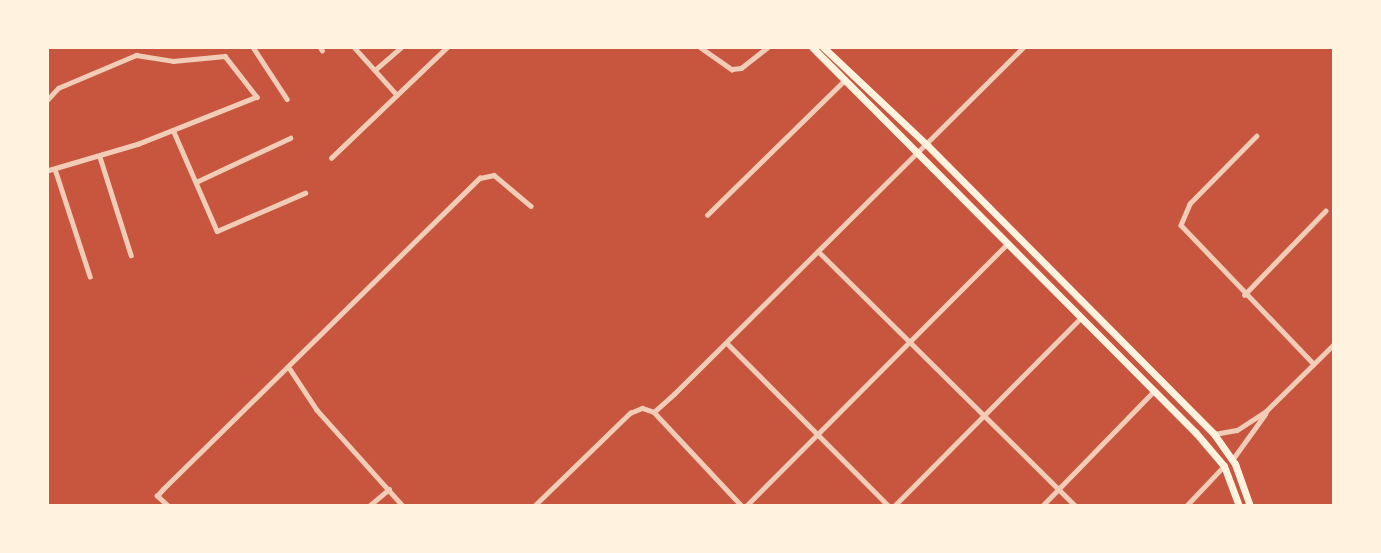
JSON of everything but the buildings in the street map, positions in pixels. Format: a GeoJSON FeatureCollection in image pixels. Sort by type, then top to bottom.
{"type":"FeatureCollection","features":[{"type":"Feature","properties":{"kind":"highway"},"geometry":{"type":"LineString","coordinates":[[812,47],[1006,246],[1154,391],[1224,466],[1239,506]]}},
{"type":"Feature","properties":{"kind":"highway"},"geometry":{"type":"LineString","coordinates":[[823,47],[928,146],[1214,434],[1233,460],[1251,506]]}},
{"type":"Feature","properties":{"kind":"street"},"geometry":{"type":"LineString","coordinates":[[253,47],[271,70],[276,88],[287,99]]}},
{"type":"Feature","properties":{"kind":"street"},"geometry":{"type":"LineString","coordinates":[[354,47],[397,95]]}},
{"type":"Feature","properties":{"kind":"street"},"geometry":{"type":"LineString","coordinates":[[375,71],[401,47]]}},
{"type":"Feature","properties":{"kind":"street"},"geometry":{"type":"LineString","coordinates":[[331,158],[447,47]]}},
{"type":"Feature","properties":{"kind":"street"},"geometry":{"type":"LineString","coordinates":[[700,47],[723,67],[732,69],[741,68],[768,47]]}},
{"type":"Feature","properties":{"kind":"street"},"geometry":{"type":"LineString","coordinates":[[654,412],[919,156],[1023,47]]}},
{"type":"Feature","properties":{"kind":"street"},"geometry":{"type":"LineString","coordinates":[[47,100],[58,88],[128,56],[173,61],[225,56],[257,97],[174,132],[100,157],[47,171]]}},
{"type":"Feature","properties":{"kind":"street"},"geometry":{"type":"LineString","coordinates":[[707,215],[845,80]]}},
{"type":"Feature","properties":{"kind":"street"},"geometry":{"type":"LineString","coordinates":[[174,132],[217,231],[305,193]]}},
{"type":"Feature","properties":{"kind":"street"},"geometry":{"type":"LineString","coordinates":[[1257,136],[1190,204],[1181,225],[1244,295],[1314,365]]}},
{"type":"Feature","properties":{"kind":"street"},"geometry":{"type":"LineString","coordinates":[[197,182],[290,138]]}},
{"type":"Feature","properties":{"kind":"street"},"geometry":{"type":"LineString","coordinates":[[100,157],[131,255]]}},
{"type":"Feature","properties":{"kind":"street"},"geometry":{"type":"LineString","coordinates":[[55,169],[90,276]]}},
{"type":"Feature","properties":{"kind":"street"},"geometry":{"type":"LineString","coordinates":[[168,506],[157,496],[163,489],[290,369],[484,176],[494,175],[531,206]]}},
{"type":"Feature","properties":{"kind":"street"},"geometry":{"type":"LineString","coordinates":[[1244,295],[1325,211]]}},
{"type":"Feature","properties":{"kind":"street"},"geometry":{"type":"LineString","coordinates":[[534,506],[630,413],[642,408],[654,412],[744,506],[1006,246]]}},
{"type":"Feature","properties":{"kind":"street"},"geometry":{"type":"LineString","coordinates":[[818,251],[1076,506]]}},
{"type":"Feature","properties":{"kind":"street"},"geometry":{"type":"LineString","coordinates":[[727,343],[891,506],[1081,318]]}},
{"type":"Feature","properties":{"kind":"street"},"geometry":{"type":"LineString","coordinates":[[1214,434],[1237,430],[1266,411],[1334,344]]}},
{"type":"Feature","properties":{"kind":"street"},"geometry":{"type":"LineString","coordinates":[[290,369],[317,410],[403,506]]}},
{"type":"Feature","properties":{"kind":"street"},"geometry":{"type":"LineString","coordinates":[[1042,506],[1154,391]]}},
{"type":"Feature","properties":{"kind":"street"},"geometry":{"type":"LineString","coordinates":[[1233,460],[1266,411]]}},
{"type":"Feature","properties":{"kind":"street"},"geometry":{"type":"LineString","coordinates":[[1186,506],[1224,466]]}},
{"type":"Feature","properties":{"kind":"street"},"geometry":{"type":"LineString","coordinates":[[369,506],[389,489]]}}]}
